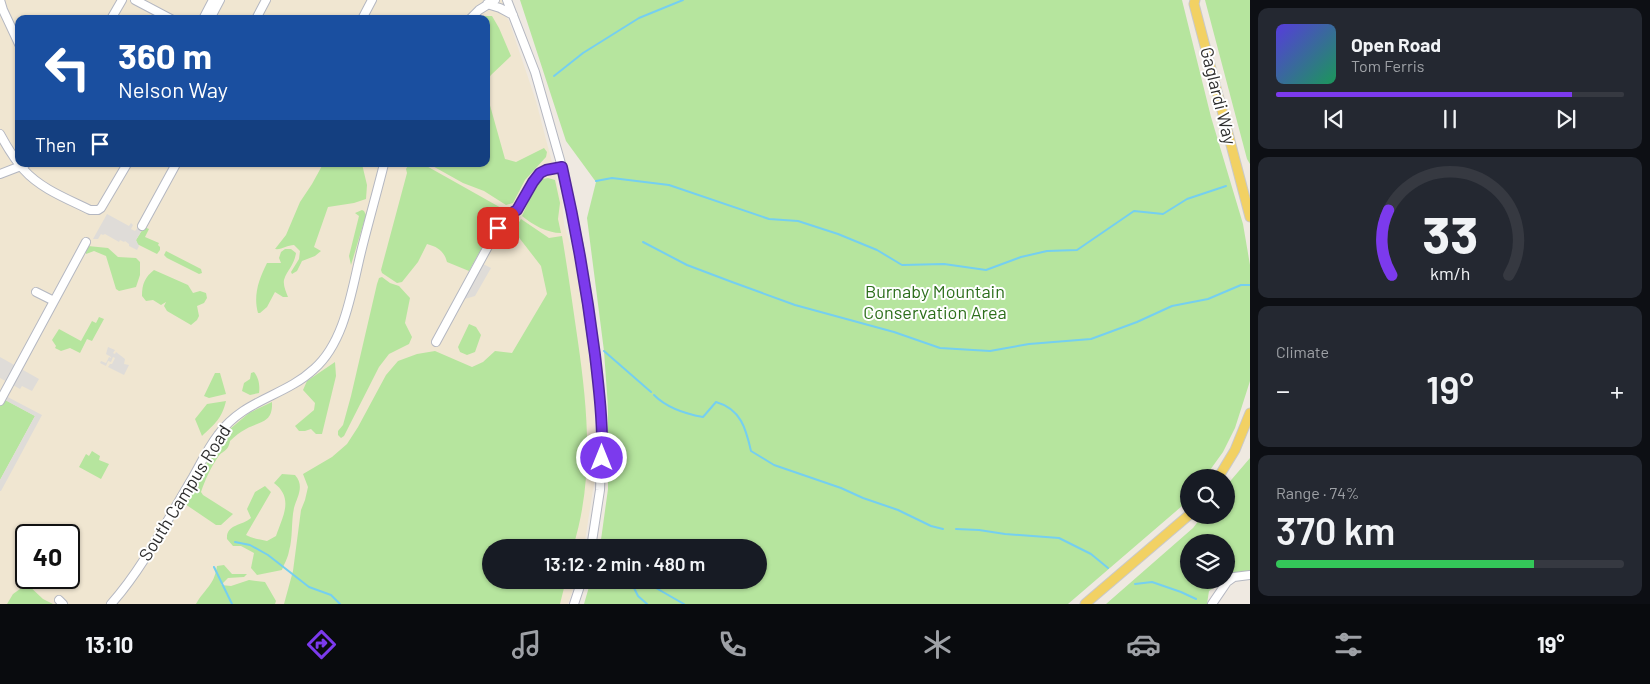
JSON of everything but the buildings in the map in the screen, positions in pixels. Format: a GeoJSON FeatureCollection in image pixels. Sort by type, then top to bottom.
{"type":"FeatureCollection","features":[{"type":"Feature","properties":{"kind":"main road","name":"Gaglardi Way"},"geometry":{"type":"LineString","coordinates":[[1193,1],[1250,217]]}},
{"type":"Feature","properties":{"kind":"main road"},"geometry":{"type":"LineString","coordinates":[[1223,469],[1234,450],[1250,413]]}},
{"type":"Feature","properties":{"kind":"main road"},"geometry":{"type":"LineString","coordinates":[[1085,604],[1180,523]]}},
{"type":"Feature","properties":{"kind":"street"},"geometry":{"type":"LineString","coordinates":[[0,0],[15,36]]}},
{"type":"Feature","properties":{"kind":"street"},"geometry":{"type":"LineString","coordinates":[[113,15],[122,0]]}},
{"type":"Feature","properties":{"kind":"street"},"geometry":{"type":"LineString","coordinates":[[135,0],[163,15]]}},
{"type":"Feature","properties":{"kind":"street"},"geometry":{"type":"LineString","coordinates":[[204,15],[213,0]]}},
{"type":"Feature","properties":{"kind":"street"},"geometry":{"type":"LineString","coordinates":[[212,15],[220,0]]}},
{"type":"Feature","properties":{"kind":"street"},"geometry":{"type":"LineString","coordinates":[[258,15],[266,0]]}},
{"type":"Feature","properties":{"kind":"street"},"geometry":{"type":"LineString","coordinates":[[364,15],[372,0]]}},
{"type":"Feature","properties":{"kind":"street"},"geometry":{"type":"LineString","coordinates":[[475,15],[487,4],[495,0]]}},
{"type":"Feature","properties":{"kind":"street"},"geometry":{"type":"LineString","coordinates":[[507,0],[535,72],[562,167],[579,247],[593,338],[601,416],[600,490],[592,539]]}},
{"type":"Feature","properties":{"kind":"street"},"geometry":{"type":"LineString","coordinates":[[487,4],[513,15]]}},
{"type":"Feature","properties":{"kind":"street"},"geometry":{"type":"LineString","coordinates":[[0,134],[15,158]]}},
{"type":"Feature","properties":{"kind":"street"},"geometry":{"type":"LineString","coordinates":[[0,174],[18,167]]}},
{"type":"Feature","properties":{"kind":"street"},"geometry":{"type":"LineString","coordinates":[[25,167],[37,182],[90,210],[98,210],[125,167]]}},
{"type":"Feature","properties":{"kind":"street"},"geometry":{"type":"LineString","coordinates":[[142,226],[174,167]]}},
{"type":"Feature","properties":{"kind":"street","name":"South Campus Road"},"geometry":{"type":"LineString","coordinates":[[111,604],[129,582],[211,445],[224,427],[248,407],[304,378],[321,362],[331,348],[345,317],[383,167]]}},
{"type":"Feature","properties":{"kind":"street"},"geometry":{"type":"LineString","coordinates":[[436,342],[498,228],[508,215],[517,210],[540,173],[562,167]]}},
{"type":"Feature","properties":{"kind":"street"},"geometry":{"type":"LineString","coordinates":[[0,401],[86,242]]}},
{"type":"Feature","properties":{"kind":"street"},"geometry":{"type":"LineString","coordinates":[[36,292],[54,301]]}},
{"type":"Feature","properties":{"kind":"street"},"geometry":{"type":"LineString","coordinates":[[1212,604],[1234,577],[1250,575]]}},
{"type":"Feature","properties":{"kind":"street"},"geometry":{"type":"LineString","coordinates":[[574,604],[579,589]]}},
{"type":"Feature","properties":{"kind":"shaded area"},"geometry":{"type":"Polygon","coordinates":[[[0,0],[502,0],[503,12],[509,21],[536,101],[562,201],[564,224],[574,257],[593,388],[596,445],[594,483],[585,539],[482,539],[482,589],[573,589],[568,604],[0,604],[0,0]]]}},
{"type":"Feature","properties":{"kind":"shaded area"},"geometry":{"type":"Polygon","coordinates":[[[107,214],[129,226],[131,223],[133,225],[131,229],[135,231],[139,226],[144,227],[136,240],[139,246],[137,250],[129,246],[125,241],[120,240],[119,242],[105,234],[101,234],[98,239],[93,239],[107,214]]]}},
{"type":"Feature","properties":{"kind":"shaded area"},"geometry":{"type":"Polygon","coordinates":[[[481,263],[491,268],[475,296],[461,300],[481,263]]]}},
{"type":"Feature","properties":{"kind":"shaded area"},"geometry":{"type":"Polygon","coordinates":[[[108,347],[115,350],[113,353],[115,354],[116,352],[125,359],[124,364],[129,365],[124,375],[108,367],[115,358],[113,357],[106,366],[100,363],[101,361],[106,363],[109,357],[111,358],[106,354],[108,347]]]}},
{"type":"Feature","properties":{"kind":"shaded area"},"geometry":{"type":"Polygon","coordinates":[[[0,357],[39,379],[32,391],[22,386],[20,389],[0,378],[0,357]]]}},
{"type":"Feature","properties":{"kind":"shaded area"},"geometry":{"type":"Polygon","coordinates":[[[0,393],[42,415],[1,491],[0,480],[35,416],[3,399],[0,404],[0,393]]]}},
{"type":"Feature","properties":{"kind":"green space","name":"Burnaby Mountain Conservation Area"},"geometry":{"type":"Polygon","coordinates":[[[520,0],[1182,0],[1211,117],[1243,224],[1250,265],[1250,381],[1235,428],[1223,452],[1211,469],[1180,469],[1180,508],[1068,604],[584,604],[588,589],[767,589],[767,539],[601,539],[608,489],[608,408],[604,351],[587,218],[596,182],[566,141],[520,0]]]}},
{"type":"Feature","properties":{"kind":"green space"},"geometry":{"type":"Polygon","coordinates":[[[1205,0],[1250,0],[1250,164],[1247,159],[1205,0]]]}},
{"type":"Feature","properties":{"kind":"green space"},"geometry":{"type":"Polygon","coordinates":[[[490,16],[492,16],[511,56],[490,76],[490,16]]]}},
{"type":"Feature","properties":{"kind":"green space"},"geometry":{"type":"Polygon","coordinates":[[[490,105],[505,159],[516,162],[544,148],[547,152],[546,157],[525,180],[513,203],[506,205],[484,191],[463,183],[434,167],[490,167],[490,105]]]}},
{"type":"Feature","properties":{"kind":"green space"},"geometry":{"type":"Polygon","coordinates":[[[321,167],[363,167],[367,185],[366,199],[328,207],[314,247],[321,251],[315,256],[302,261],[297,271],[292,274],[291,272],[299,259],[300,251],[294,245],[275,249],[286,235],[300,202],[321,167]]]}},
{"type":"Feature","properties":{"kind":"green space"},"geometry":{"type":"Polygon","coordinates":[[[407,167],[428,167],[503,209],[503,215],[498,219],[469,271],[447,262],[440,250],[427,244],[418,262],[402,282],[397,283],[382,273],[381,270],[407,173],[407,167]]]}},
{"type":"Feature","properties":{"kind":"green space"},"geometry":{"type":"Polygon","coordinates":[[[548,178],[555,180],[560,203],[558,219],[561,233],[540,228],[522,216],[538,180],[548,178]]]}},
{"type":"Feature","properties":{"kind":"green space"},"geometry":{"type":"Polygon","coordinates":[[[362,210],[366,215],[351,265],[349,256],[359,216],[355,213],[362,210]]]}},
{"type":"Feature","properties":{"kind":"green space"},"geometry":{"type":"Polygon","coordinates":[[[521,219],[549,238],[562,236],[584,394],[587,445],[584,496],[575,539],[482,539],[482,589],[564,589],[560,604],[284,604],[293,571],[301,510],[308,487],[303,474],[332,457],[347,444],[386,375],[398,361],[417,354],[435,351],[472,367],[483,362],[495,351],[512,353],[547,294],[541,266],[517,235],[518,224],[521,219]]]}},
{"type":"Feature","properties":{"kind":"green space"},"geometry":{"type":"Polygon","coordinates":[[[144,227],[149,229],[145,237],[159,243],[160,250],[157,254],[137,244],[136,240],[144,227]]]}},
{"type":"Feature","properties":{"kind":"green space"},"geometry":{"type":"Polygon","coordinates":[[[88,246],[108,248],[118,257],[136,258],[140,262],[140,275],[136,287],[119,291],[116,289],[106,256],[94,251],[86,254],[85,248],[88,246]]]}},
{"type":"Feature","properties":{"kind":"green space"},"geometry":{"type":"Polygon","coordinates":[[[285,249],[291,249],[296,253],[284,280],[288,297],[283,297],[275,292],[267,307],[258,313],[256,300],[258,287],[267,263],[281,263],[279,258],[281,252],[285,249]]]}},
{"type":"Feature","properties":{"kind":"green space"},"geometry":{"type":"Polygon","coordinates":[[[166,251],[201,269],[202,273],[199,274],[167,258],[164,255],[166,251]]]}},
{"type":"Feature","properties":{"kind":"green space"},"geometry":{"type":"Polygon","coordinates":[[[154,270],[188,285],[193,293],[200,291],[206,293],[207,298],[204,303],[197,306],[199,316],[191,325],[167,311],[164,306],[166,302],[161,305],[153,300],[146,301],[142,296],[145,281],[154,270]]]}},
{"type":"Feature","properties":{"kind":"green space"},"geometry":{"type":"Polygon","coordinates":[[[382,277],[390,283],[399,286],[410,298],[405,323],[412,337],[409,344],[389,354],[379,367],[344,436],[341,438],[338,435],[338,431],[343,425],[377,284],[379,278],[382,277]]]}},
{"type":"Feature","properties":{"kind":"green space"},"geometry":{"type":"Polygon","coordinates":[[[99,317],[104,319],[92,341],[87,339],[80,353],[70,348],[61,351],[55,348],[56,346],[52,340],[59,329],[81,341],[92,321],[96,323],[99,317]]]}},
{"type":"Feature","properties":{"kind":"green space"},"geometry":{"type":"Polygon","coordinates":[[[469,324],[476,327],[481,335],[475,352],[467,355],[460,352],[458,347],[469,324]]]}},
{"type":"Feature","properties":{"kind":"green space"},"geometry":{"type":"Polygon","coordinates":[[[335,362],[336,376],[322,434],[316,434],[311,429],[299,431],[295,426],[314,410],[315,403],[303,390],[307,381],[335,362]]]}},
{"type":"Feature","properties":{"kind":"green space"},"geometry":{"type":"Polygon","coordinates":[[[254,372],[259,382],[259,393],[250,395],[242,391],[244,383],[250,379],[251,373],[254,372]]]}},
{"type":"Feature","properties":{"kind":"green space"},"geometry":{"type":"Polygon","coordinates":[[[215,373],[220,373],[226,394],[209,398],[204,396],[215,373]]]}},
{"type":"Feature","properties":{"kind":"green space"},"geometry":{"type":"Polygon","coordinates":[[[0,397],[35,416],[0,480],[0,397]]]}},
{"type":"Feature","properties":{"kind":"green space"},"geometry":{"type":"Polygon","coordinates":[[[226,401],[217,420],[202,436],[195,419],[207,404],[226,401]]]}},
{"type":"Feature","properties":{"kind":"green space"},"geometry":{"type":"Polygon","coordinates":[[[272,402],[272,409],[268,418],[242,431],[230,441],[227,449],[215,461],[206,478],[201,492],[203,495],[233,514],[221,525],[216,525],[185,504],[196,486],[196,479],[230,429],[249,413],[272,402]]]}},
{"type":"Feature","properties":{"kind":"green space"},"geometry":{"type":"Polygon","coordinates":[[[92,451],[100,456],[99,460],[109,464],[101,479],[79,467],[86,454],[89,456],[92,451]]]}},
{"type":"Feature","properties":{"kind":"green space"},"geometry":{"type":"Polygon","coordinates":[[[1250,458],[1250,571],[1235,575],[1235,534],[1186,534],[1196,524],[1235,524],[1235,476],[1250,458]]]}},
{"type":"Feature","properties":{"kind":"green space"},"geometry":{"type":"Polygon","coordinates":[[[282,474],[295,475],[300,487],[294,508],[288,554],[282,570],[257,575],[251,568],[254,553],[241,546],[233,546],[227,539],[227,534],[232,528],[251,518],[247,509],[255,492],[265,486],[271,492],[246,535],[267,541],[276,536],[284,514],[285,501],[284,495],[274,483],[282,474]]]}},
{"type":"Feature","properties":{"kind":"green space"},"geometry":{"type":"Polygon","coordinates":[[[1180,539],[1180,589],[1212,589],[1209,591],[1207,604],[1106,604],[1180,539]]]}},
{"type":"Feature","properties":{"kind":"green space"},"geometry":{"type":"Polygon","coordinates":[[[224,565],[232,574],[247,574],[244,577],[228,578],[221,585],[231,586],[249,580],[265,582],[276,601],[275,604],[196,604],[214,578],[217,566],[224,565]]]}},
{"type":"Feature","properties":{"kind":"green space"},"geometry":{"type":"Polygon","coordinates":[[[20,589],[32,589],[43,599],[53,604],[7,604],[13,594],[20,589]]]}},
{"type":"Feature","properties":{"kind":"waterway"},"geometry":{"type":"LineString","coordinates":[[554,76],[583,53],[639,18],[683,0]]}},
{"type":"Feature","properties":{"kind":"waterway"},"geometry":{"type":"LineString","coordinates":[[596,181],[612,178],[669,185],[769,219],[798,221],[838,234],[877,250],[902,265],[944,264],[986,270],[1021,257],[1047,251],[1077,250],[1134,211],[1163,214],[1187,199],[1226,186]]}},
{"type":"Feature","properties":{"kind":"waterway"},"geometry":{"type":"LineString","coordinates":[[643,242],[687,265],[795,305],[894,332],[940,348],[990,351],[1029,344],[1091,339],[1137,322],[1172,306],[1208,299],[1241,285],[1250,285]]}},
{"type":"Feature","properties":{"kind":"waterway"},"geometry":{"type":"LineString","coordinates":[[604,351],[651,392]]}},
{"type":"Feature","properties":{"kind":"waterway"},"geometry":{"type":"LineString","coordinates":[[654,395],[664,403],[677,409],[703,417],[716,402],[724,405],[737,415],[741,421],[751,451],[774,465],[841,488],[898,510],[931,526],[943,529]]}},
{"type":"Feature","properties":{"kind":"waterway"},"geometry":{"type":"LineString","coordinates":[[956,529],[1059,538],[1091,554],[1108,568]]}},
{"type":"Feature","properties":{"kind":"waterway"},"geometry":{"type":"LineString","coordinates":[[235,542],[250,545],[268,555],[309,587],[331,595],[340,604]]}},
{"type":"Feature","properties":{"kind":"waterway"},"geometry":{"type":"LineString","coordinates":[[214,567],[232,604]]}},
{"type":"Feature","properties":{"kind":"waterway"},"geometry":{"type":"LineString","coordinates":[[1135,584],[1152,582],[1196,599]]}},
{"type":"Feature","properties":{"kind":"waterway"},"geometry":{"type":"LineString","coordinates":[[634,589],[638,596],[647,604]]}},
{"type":"Feature","properties":{"kind":"waterway"},"geometry":{"type":"LineString","coordinates":[[658,589],[684,604]]}},
{"type":"Feature","properties":{"kind":"route"},"geometry":{"type":"LineString","coordinates":[[498,228],[508,215],[517,210],[540,173],[562,167],[574,217],[593,338],[599,386],[602,458]]}}]}
